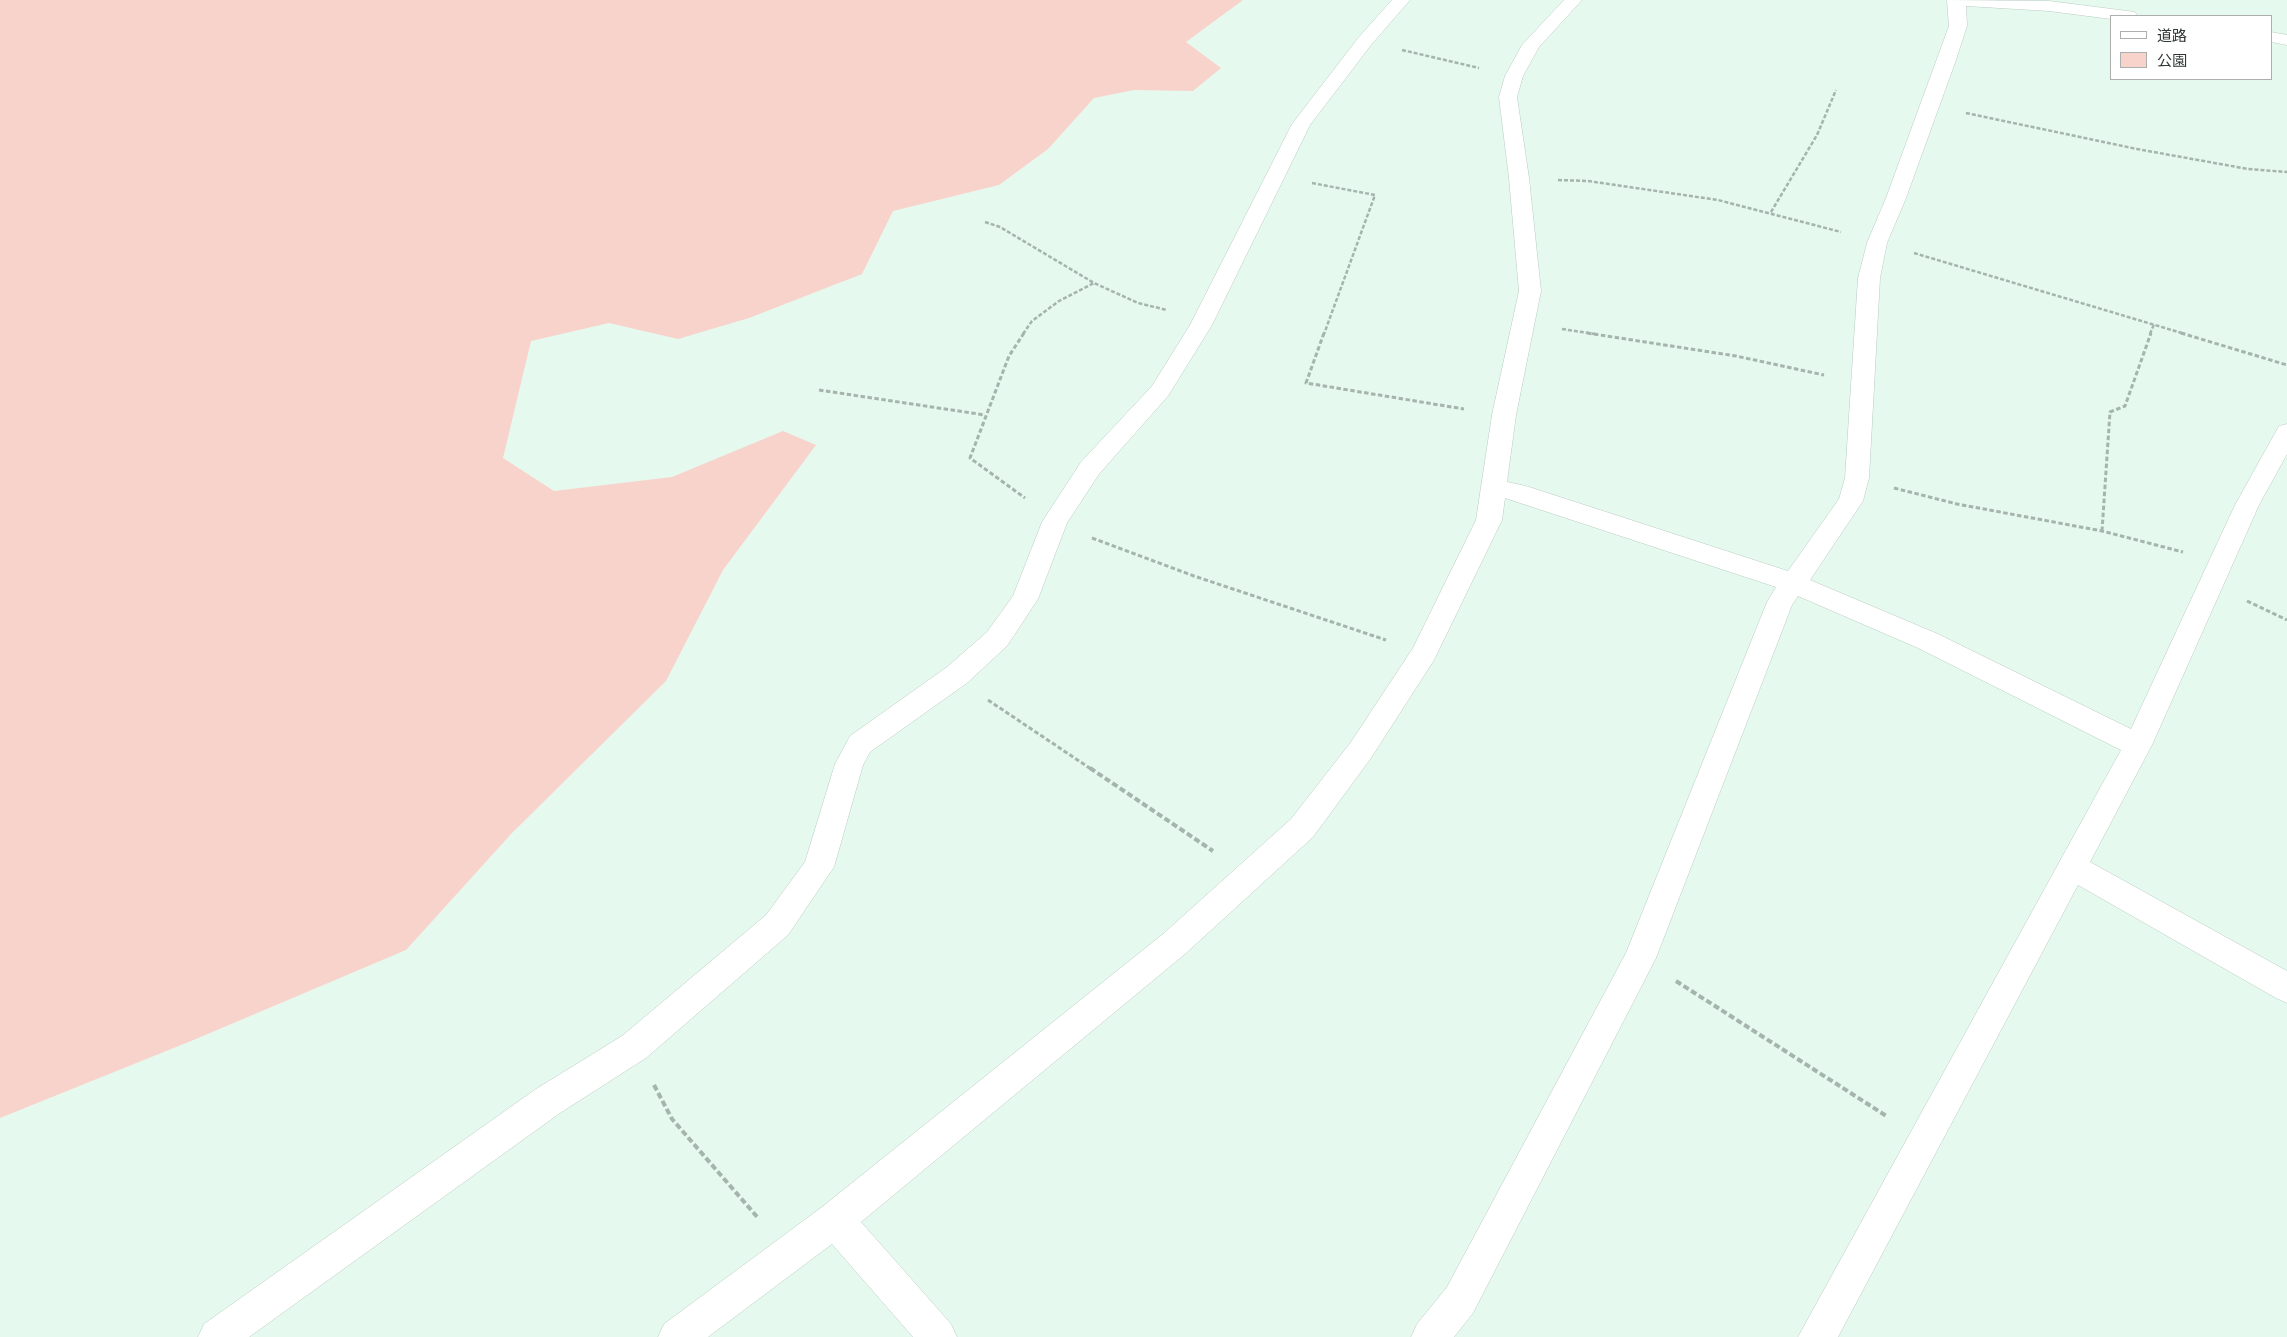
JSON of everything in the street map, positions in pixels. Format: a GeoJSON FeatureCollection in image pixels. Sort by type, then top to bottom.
{"type":"FeatureCollection","features":[{"type":"Feature","properties":{"kind":"street"},"geometry":{"type":"LineString","coordinates":[[217,1337],[548,1101],[634,1046],[777,925],[819,868],[849,764],[860,744],[957,675],[997,639],[1025,599],[1055,522],[1090,468],[1160,391],[1204,320],[1277,176],[1301,124],[1365,41],[1401,0]]}},
{"type":"Feature","properties":{"kind":"street"},"geometry":{"type":"LineString","coordinates":[[677,1337],[835,1220],[1174,944],[1302,828],[1361,750],[1424,652],[1489,520],[1504,415],[1530,292],[1519,178],[1508,97],[1514,76],[1530,45],[1573,0]]}},
{"type":"Feature","properties":{"kind":"street"},"geometry":{"type":"LineString","coordinates":[[1430,1337],[1460,1300],[1640,958],[1780,602],[1851,501],[1857,478],[1869,278],[1877,243],[1931,105],[1958,26],[1956,0],[2049,6],[2121,15]]}},
{"type":"Feature","properties":{"kind":"street"},"geometry":{"type":"LineString","coordinates":[[2272,38],[2287,40]]}},
{"type":"Feature","properties":{"kind":"street"},"geometry":{"type":"LineString","coordinates":[[1817,1337],[2138,745],[2247,504],[2287,432]]}},
{"type":"Feature","properties":{"kind":"street"},"geometry":{"type":"LineString","coordinates":[[1493,488],[1517,492],[1762,571],[1928,641],[2138,745]]}},
{"type":"Feature","properties":{"kind":"street"},"geometry":{"type":"LineString","coordinates":[[2073,867],[2287,988]]}},
{"type":"Feature","properties":{"kind":"street"},"geometry":{"type":"LineString","coordinates":[[835,1220],[938,1337]]}},
{"type":"Feature","properties":{"kind":"path"},"geometry":{"type":"LineString","coordinates":[[1365,41],[1514,76]]}},
{"type":"Feature","properties":{"kind":"path"},"geometry":{"type":"LineString","coordinates":[[1771,212],[1816,135],[1836,90]]}},
{"type":"Feature","properties":{"kind":"path"},"geometry":{"type":"LineString","coordinates":[[1931,105],[2137,149],[2248,169],[2287,172]]}},
{"type":"Feature","properties":{"kind":"path"},"geometry":{"type":"LineString","coordinates":[[1277,176],[1375,195],[1306,383],[1338,390],[1504,415]]}},
{"type":"Feature","properties":{"kind":"path"},"geometry":{"type":"LineString","coordinates":[[1519,178],[1588,181],[1718,200],[1771,212],[1978,270],[2287,365]]}},
{"type":"Feature","properties":{"kind":"path"},"geometry":{"type":"LineString","coordinates":[[986,222],[1000,227],[1094,283],[1138,303],[1204,320]]}},
{"type":"Feature","properties":{"kind":"path"},"geometry":{"type":"LineString","coordinates":[[1094,283],[1059,301],[1032,321],[1009,356],[970,458],[1055,522],[1105,544],[1185,573],[1424,652]]}},
{"type":"Feature","properties":{"kind":"path"},"geometry":{"type":"LineString","coordinates":[[1524,323],[1736,356],[1862,383]]}},
{"type":"Feature","properties":{"kind":"path"},"geometry":{"type":"LineString","coordinates":[[2102,530],[2110,412],[2125,406],[2154,324]]}},
{"type":"Feature","properties":{"kind":"path"},"geometry":{"type":"LineString","coordinates":[[819,390],[985,415]]}},
{"type":"Feature","properties":{"kind":"path"},"geometry":{"type":"LineString","coordinates":[[1857,478],[1957,504],[2102,530],[2188,554],[2219,566]]}},
{"type":"Feature","properties":{"kind":"path"},"geometry":{"type":"LineString","coordinates":[[957,675],[969,687],[1249,875]]}},
{"type":"Feature","properties":{"kind":"path"},"geometry":{"type":"LineString","coordinates":[[1640,958],[1923,1140]]}},
{"type":"Feature","properties":{"kind":"path"},"geometry":{"type":"LineString","coordinates":[[634,1046],[672,1119],[789,1253]]}},
{"type":"Feature","properties":{"kind":"green space"},"geometry":{"type":"Polygon","coordinates":[[[0,0],[1243,0],[1186,42],[1221,68],[1193,91],[1134,90],[1094,98],[1048,149],[999,185],[893,211],[862,274],[749,318],[678,339],[609,323],[531,341],[503,458],[554,491],[672,477],[783,431],[816,445],[723,570],[666,681],[512,833],[406,950],[191,1041],[0,1118],[0,0]]]}}]}
